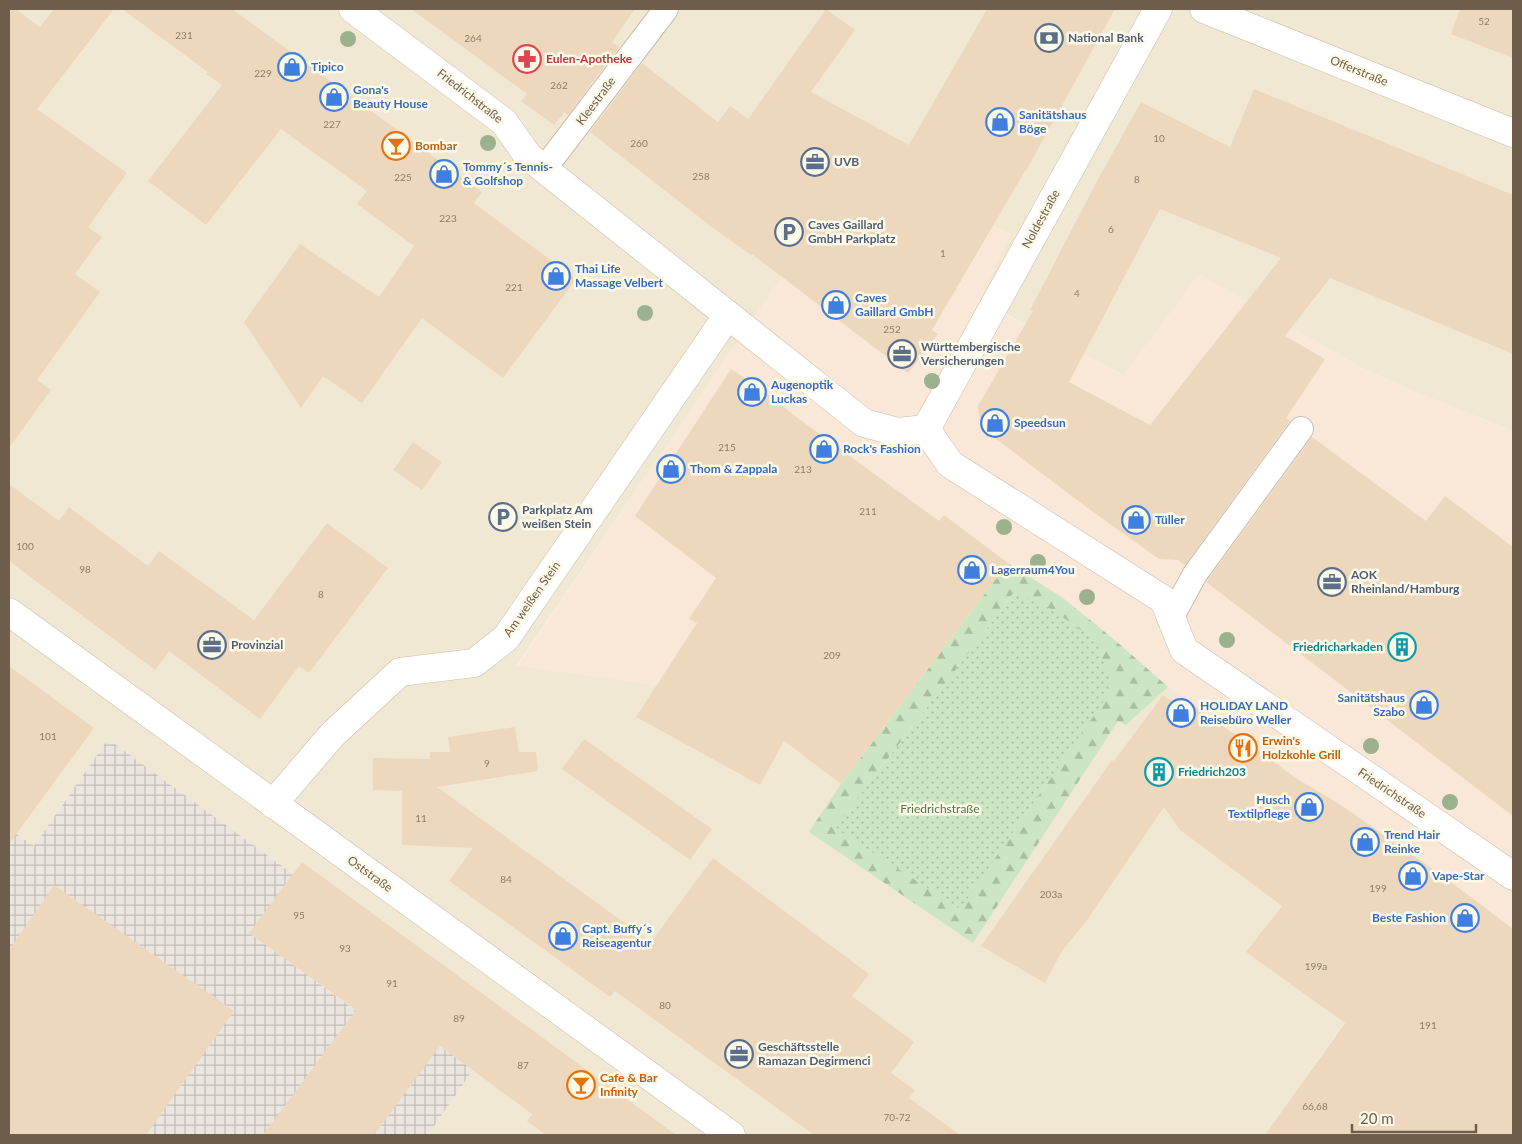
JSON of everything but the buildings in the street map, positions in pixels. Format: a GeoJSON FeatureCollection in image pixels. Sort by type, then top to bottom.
{"type":"FeatureCollection","features":[{"type":"Feature","properties":{"kind":"street","name":"Friedrichstraße"},"geometry":{"type":"LineString","coordinates":[[352,9],[504,122],[528,156],[864,422],[898,432],[926,429],[950,464],[1164,600],[1184,650],[1513,876]]}},
{"type":"Feature","properties":{"kind":"street","name":"Noldestraße"},"geometry":{"type":"LineString","coordinates":[[926,429],[1158,9]]}},
{"type":"Feature","properties":{"kind":"street","name":"Offerstraße"},"geometry":{"type":"LineString","coordinates":[[1204,9],[1513,133]]}},
{"type":"Feature","properties":{"kind":"street","name":"Friedrichstraße"},"geometry":{"type":"LineString","coordinates":[[670,270],[752,335]]}},
{"type":"Feature","properties":{"kind":"street","name":"Am weißen Stein"},"geometry":{"type":"LineString","coordinates":[[274,804],[332,735],[400,672],[474,663],[506,638],[728,316]]}},
{"type":"Feature","properties":{"kind":"street","name":"Oststraße"},"geometry":{"type":"LineString","coordinates":[[9,612],[731,1135]]}},
{"type":"Feature","properties":{"kind":"lane","name":"Kleestraße"},"geometry":{"type":"LineString","coordinates":[[544,169],[666,9]]}},
{"type":"Feature","properties":{"kind":"lane"},"geometry":{"type":"LineString","coordinates":[[1171,618],[1195,574],[1301,429]]}},
{"type":"Feature","properties":{"kind":"shaded area"},"geometry":{"type":"Polygon","coordinates":[[[9,9],[1513,9],[1513,431],[1415,392],[1362,368],[1199,275],[1124,375],[979,300],[1010,234],[841,190],[517,665],[699,691],[781,739],[1031,579],[1094,625],[1234,734],[1395,953],[1305,1078],[1385,1135],[428,1135],[473,1070],[362,1015],[249,933],[293,874],[108,739],[34,846],[9,829],[9,9]]]}},
{"type":"Feature","properties":{"kind":"shaded area"},"geometry":{"type":"Polygon","coordinates":[[[905,183],[1010,234],[979,301],[1124,375],[1199,274],[1362,368],[1415,392],[1513,431],[1513,1135],[1385,1135],[1305,1078],[1382,972],[1182,832],[1234,734],[1168,687],[1116,641],[1008,563],[841,784],[781,739],[699,691],[517,666],[841,189],[905,183]]]}},
{"type":"Feature","properties":{"kind":"shaded area"},"geometry":{"type":"Polygon","coordinates":[[[108,739],[293,874],[250,933],[362,1015],[405,1020],[473,1070],[428,1135],[9,1135],[9,829],[34,846],[108,739]]]}},
{"type":"Feature","properties":{"kind":"green space"},"geometry":{"type":"Polygon","coordinates":[[[1008,563],[1063,598],[1168,687],[1126,725],[1118,721],[973,943],[809,832],[841,784],[1008,563]],[[1014,592],[835,828],[840,831],[1010,836],[1053,775],[1014,592]]]}},
{"type":"Feature","properties":{"kind":"green space","name":"Friedrichstraße"},"geometry":{"type":"Polygon","coordinates":[[[1014,592],[1053,610],[1096,641],[1113,688],[960,909],[835,828],[1014,592]]]}},
{"type":"Feature","properties":{"kind":"place","name":"National Bank"},"geometry":{"type":"Point","coordinates":[1049,38]}},
{"type":"Feature","properties":{"kind":"place","name":"Eulen-Apotheke"},"geometry":{"type":"Point","coordinates":[527,59]}},
{"type":"Feature","properties":{"kind":"place","name":"Tipico"},"geometry":{"type":"Point","coordinates":[292,67]}},
{"type":"Feature","properties":{"kind":"place","name":"Gona's Beauty House"},"geometry":{"type":"Point","coordinates":[334,97]}},
{"type":"Feature","properties":{"kind":"place","name":"Sanitätshaus Böge"},"geometry":{"type":"Point","coordinates":[1000,122]}},
{"type":"Feature","properties":{"kind":"place","name":"Bombar"},"geometry":{"type":"Point","coordinates":[396,146]}},
{"type":"Feature","properties":{"kind":"place","name":"UVB"},"geometry":{"type":"Point","coordinates":[815,162]}},
{"type":"Feature","properties":{"kind":"place","name":"Tommy´s Tennis- & Golfshop"},"geometry":{"type":"Point","coordinates":[444,174]}},
{"type":"Feature","properties":{"kind":"place","name":"Caves Gaillard GmbH Parkplatz"},"geometry":{"type":"Point","coordinates":[789,232]}},
{"type":"Feature","properties":{"kind":"place","name":"Thai Life Massage Velbert"},"geometry":{"type":"Point","coordinates":[556,276]}},
{"type":"Feature","properties":{"kind":"place","name":"Caves Gaillard GmbH"},"geometry":{"type":"Point","coordinates":[836,305]}},
{"type":"Feature","properties":{"kind":"place","name":"Württembergische Versicherungen"},"geometry":{"type":"Point","coordinates":[902,354]}},
{"type":"Feature","properties":{"kind":"place","name":"Augenoptik Luckas"},"geometry":{"type":"Point","coordinates":[752,392]}},
{"type":"Feature","properties":{"kind":"place","name":"Speedsun"},"geometry":{"type":"Point","coordinates":[995,423]}},
{"type":"Feature","properties":{"kind":"place","name":"Rock's Fashion"},"geometry":{"type":"Point","coordinates":[824,449]}},
{"type":"Feature","properties":{"kind":"place","name":"Thom & Zappala"},"geometry":{"type":"Point","coordinates":[671,469]}},
{"type":"Feature","properties":{"kind":"place","name":"Parkplatz Am weißen Stein"},"geometry":{"type":"Point","coordinates":[503,517]}},
{"type":"Feature","properties":{"kind":"place","name":"Tüller"},"geometry":{"type":"Point","coordinates":[1136,520]}},
{"type":"Feature","properties":{"kind":"place","name":"Lagerraum4You"},"geometry":{"type":"Point","coordinates":[972,570]}},
{"type":"Feature","properties":{"kind":"place","name":"AOK Rheinland/Hamburg"},"geometry":{"type":"Point","coordinates":[1332,582]}},
{"type":"Feature","properties":{"kind":"place","name":"Provinzial"},"geometry":{"type":"Point","coordinates":[212,645]}},
{"type":"Feature","properties":{"kind":"place","name":"Friedricharkaden"},"geometry":{"type":"Point","coordinates":[1402,647]}},
{"type":"Feature","properties":{"kind":"place","name":"Sanitätshaus Szabo"},"geometry":{"type":"Point","coordinates":[1424,705]}},
{"type":"Feature","properties":{"kind":"place","name":"HOLIDAY LAND Reisebüro Weller"},"geometry":{"type":"Point","coordinates":[1181,713]}},
{"type":"Feature","properties":{"kind":"place","name":"Erwin's Holzkohle Grill"},"geometry":{"type":"Point","coordinates":[1243,748]}},
{"type":"Feature","properties":{"kind":"place","name":"Friedrich203"},"geometry":{"type":"Point","coordinates":[1159,772]}},
{"type":"Feature","properties":{"kind":"place","name":"Husch Textilpflege"},"geometry":{"type":"Point","coordinates":[1309,807]}},
{"type":"Feature","properties":{"kind":"place","name":"Trend Hair Reinke"},"geometry":{"type":"Point","coordinates":[1365,842]}},
{"type":"Feature","properties":{"kind":"place","name":"Vape-Star"},"geometry":{"type":"Point","coordinates":[1413,876]}},
{"type":"Feature","properties":{"kind":"place","name":"Beste Fashion"},"geometry":{"type":"Point","coordinates":[1465,918]}},
{"type":"Feature","properties":{"kind":"place","name":"Capt. Buffy´s Reiseagentur"},"geometry":{"type":"Point","coordinates":[563,936]}},
{"type":"Feature","properties":{"kind":"place","name":"Geschäftsstelle Ramazan Degirmenci"},"geometry":{"type":"Point","coordinates":[739,1054]}},
{"type":"Feature","properties":{"kind":"place","name":"Cafe & Bar Infinity"},"geometry":{"type":"Point","coordinates":[581,1085]}}]}
